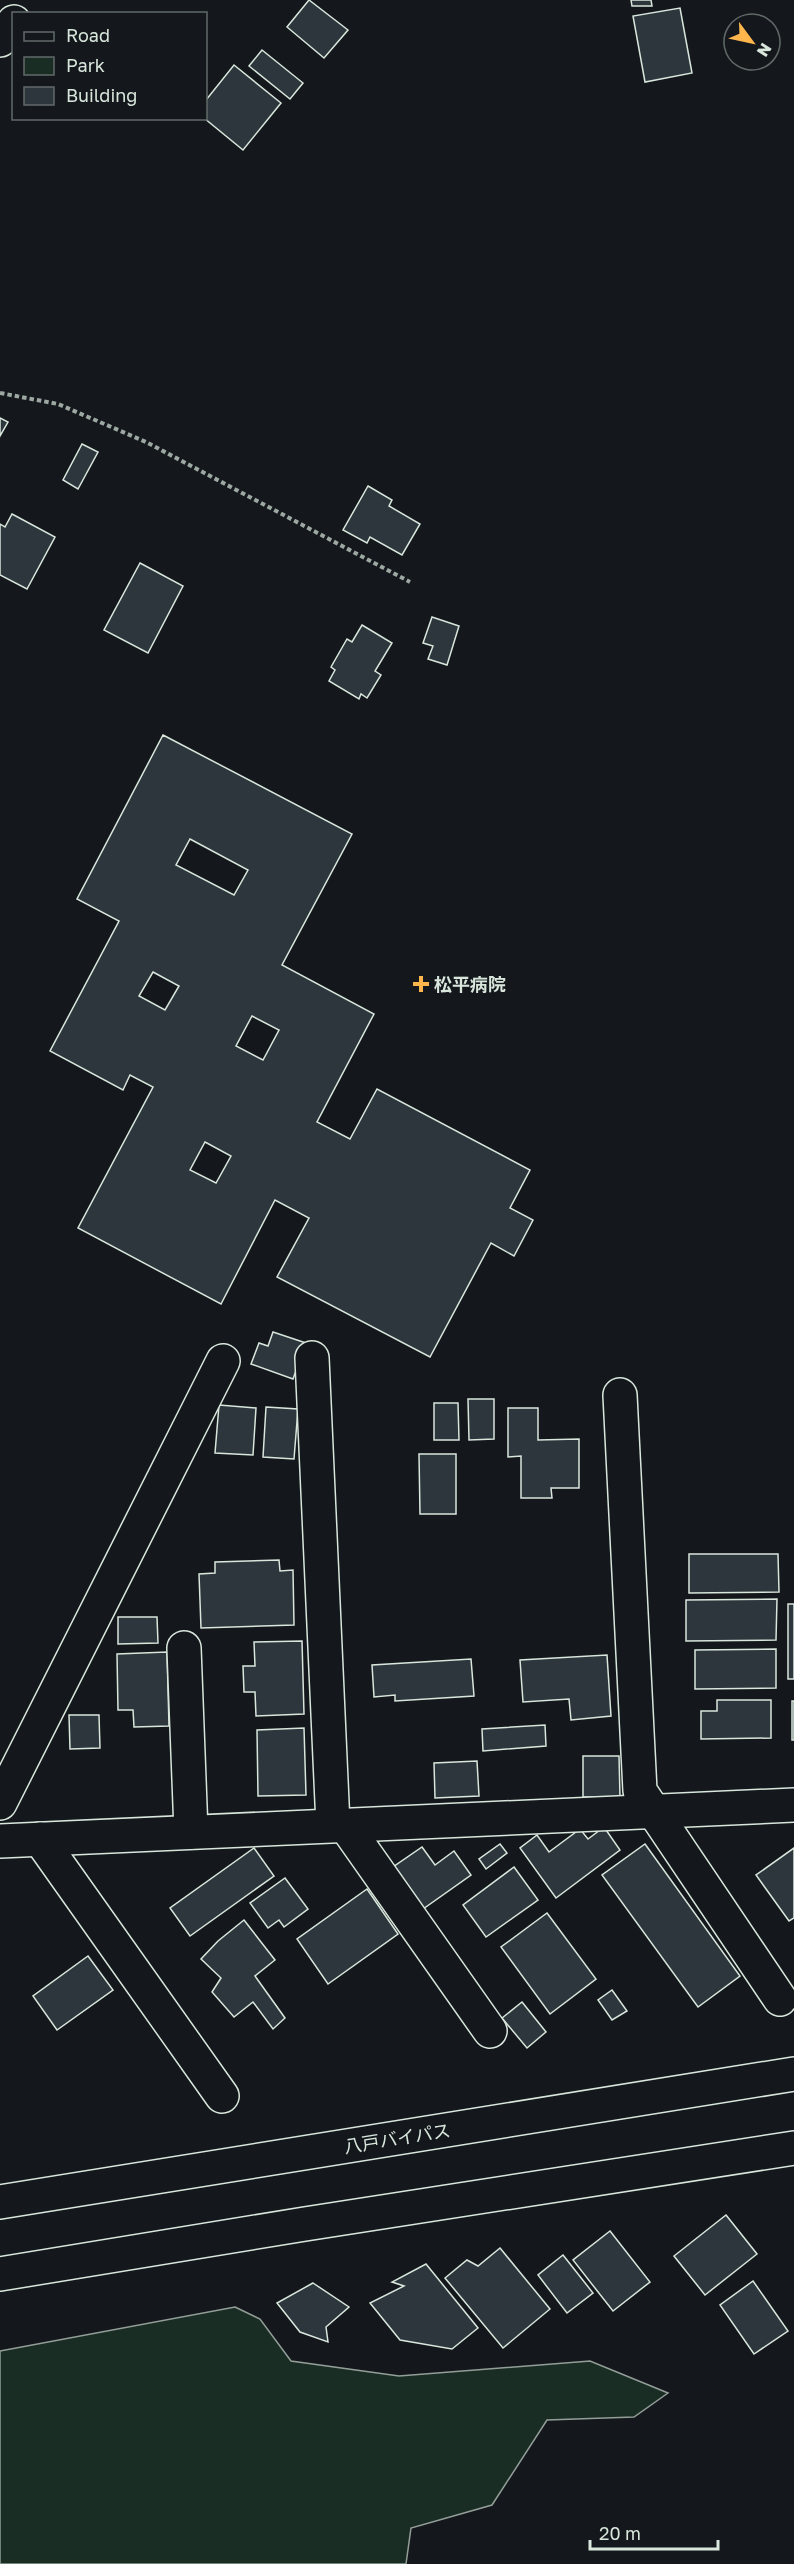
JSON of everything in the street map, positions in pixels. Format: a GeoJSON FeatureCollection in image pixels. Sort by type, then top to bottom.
{"type":"FeatureCollection","features":[{"type":"Feature","properties":{"kind":"main road"},"geometry":{"type":"LineString","coordinates":[[0,40],[12,24]]}},
{"type":"Feature","properties":{"kind":"main road"},"geometry":{"type":"LineString","coordinates":[[312,1358],[339,1825],[490,2031]]}},
{"type":"Feature","properties":{"kind":"main road"},"geometry":{"type":"LineString","coordinates":[[0,1803],[223,1361]]}},
{"type":"Feature","properties":{"kind":"main road"},"geometry":{"type":"LineString","coordinates":[[620,1395],[640,1791],[780,1999]]}},
{"type":"Feature","properties":{"kind":"main road"},"geometry":{"type":"LineString","coordinates":[[184,1648],[190,1832]]}},
{"type":"Feature","properties":{"kind":"main road"},"geometry":{"type":"LineString","coordinates":[[0,1841],[794,1805]]}},
{"type":"Feature","properties":{"kind":"main road"},"geometry":{"type":"LineString","coordinates":[[40,1839],[222,2096]]}},
{"type":"Feature","properties":{"kind":"main road","name":"八戸バイパス"},"geometry":{"type":"LineString","coordinates":[[0,2202],[794,2074]]}},
{"type":"Feature","properties":{"kind":"main road"},"geometry":{"type":"LineString","coordinates":[[0,2274],[794,2148]]}},
{"type":"Feature","properties":{"kind":"path"},"geometry":{"type":"LineString","coordinates":[[0,393],[58,404],[146,442],[410,582]]}},
{"type":"Feature","properties":{"kind":"green space"},"geometry":{"type":"Polygon","coordinates":[[[235,2307],[260,2319],[291,2361],[399,2376],[590,2361],[668,2393],[634,2417],[547,2420],[492,2505],[411,2528],[406,2564],[0,2564],[0,2351],[235,2307]]]}},
{"type":"Feature","properties":{"kind":"building"},"geometry":{"type":"Polygon","coordinates":[[[309,0],[348,30],[324,58],[287,27],[309,0]]]}},
{"type":"Feature","properties":{"kind":"building"},"geometry":{"type":"Polygon","coordinates":[[[631,0],[651,0],[652,6],[632,6],[631,0]]]}},
{"type":"Feature","properties":{"kind":"building"},"geometry":{"type":"Polygon","coordinates":[[[680,8],[692,73],[645,82],[633,16],[680,8]]]}},
{"type":"Feature","properties":{"kind":"building"},"geometry":{"type":"Polygon","coordinates":[[[262,50],[303,83],[290,99],[249,66],[262,50]]]}},
{"type":"Feature","properties":{"kind":"building"},"geometry":{"type":"Polygon","coordinates":[[[234,65],[281,103],[243,150],[206,120],[207,99],[234,65]]]}},
{"type":"Feature","properties":{"kind":"building"},"geometry":{"type":"Polygon","coordinates":[[[0,418],[8,422],[0,436],[0,418]]]}},
{"type":"Feature","properties":{"kind":"building"},"geometry":{"type":"Polygon","coordinates":[[[82,444],[98,452],[78,489],[63,480],[82,444]]]}},
{"type":"Feature","properties":{"kind":"building"},"geometry":{"type":"Polygon","coordinates":[[[368,486],[392,500],[389,506],[420,524],[402,555],[370,537],[367,543],[343,530],[368,486]]]}},
{"type":"Feature","properties":{"kind":"building"},"geometry":{"type":"Polygon","coordinates":[[[12,514],[55,537],[27,589],[0,575],[0,524],[5,527],[12,514]]]}},
{"type":"Feature","properties":{"kind":"building"},"geometry":{"type":"Polygon","coordinates":[[[140,563],[183,586],[148,653],[104,630],[140,563]]]}},
{"type":"Feature","properties":{"kind":"building"},"geometry":{"type":"Polygon","coordinates":[[[432,617],[459,626],[447,665],[428,659],[433,646],[423,643],[432,617]]]}},
{"type":"Feature","properties":{"kind":"building"},"geometry":{"type":"Polygon","coordinates":[[[362,625],[392,643],[375,671],[381,675],[367,698],[361,694],[359,699],[329,681],[335,670],[331,667],[347,639],[352,642],[362,625]]]}},
{"type":"Feature","properties":{"kind":"building"},"geometry":{"type":"Polygon","coordinates":[[[163,735],[352,834],[282,965],[374,1014],[317,1122],[350,1139],[377,1089],[530,1170],[510,1208],[533,1220],[514,1256],[491,1243],[430,1357],[277,1277],[309,1218],[275,1200],[221,1304],[78,1228],[153,1087],[130,1075],[123,1090],[50,1051],[119,921],[77,899],[163,735]],[[190,839],[176,865],[234,895],[248,870],[190,839]],[[153,972],[139,996],[165,1010],[179,986],[153,972]],[[252,1016],[236,1046],[263,1060],[279,1030],[252,1016]],[[205,1142],[190,1170],[216,1183],[231,1156],[205,1142]]]}},
{"type":"Feature","properties":{"kind":"building"},"geometry":{"type":"Polygon","coordinates":[[[273,1332],[306,1343],[293,1379],[251,1364],[259,1343],[268,1346],[273,1332]]]}},
{"type":"Feature","properties":{"kind":"building"},"geometry":{"type":"Polygon","coordinates":[[[468,1399],[494,1399],[494,1439],[469,1440],[468,1399]]]}},
{"type":"Feature","properties":{"kind":"building"},"geometry":{"type":"Polygon","coordinates":[[[434,1403],[458,1403],[459,1440],[434,1440],[434,1403]]]}},
{"type":"Feature","properties":{"kind":"building"},"geometry":{"type":"Polygon","coordinates":[[[219,1405],[256,1408],[253,1455],[215,1453],[219,1405]]]}},
{"type":"Feature","properties":{"kind":"building"},"geometry":{"type":"Polygon","coordinates":[[[266,1407],[298,1409],[294,1459],[263,1457],[266,1407]]]}},
{"type":"Feature","properties":{"kind":"building"},"geometry":{"type":"Polygon","coordinates":[[[508,1408],[538,1408],[538,1440],[579,1439],[579,1488],[551,1488],[552,1498],[521,1498],[521,1456],[508,1457],[508,1408]]]}},
{"type":"Feature","properties":{"kind":"building"},"geometry":{"type":"Polygon","coordinates":[[[419,1454],[456,1454],[456,1514],[420,1514],[419,1454]]]}},
{"type":"Feature","properties":{"kind":"building"},"geometry":{"type":"Polygon","coordinates":[[[689,1554],[778,1554],[779,1592],[689,1593],[689,1554]]]}},
{"type":"Feature","properties":{"kind":"building"},"geometry":{"type":"Polygon","coordinates":[[[279,1560],[280,1571],[293,1570],[294,1625],[201,1628],[199,1574],[215,1573],[215,1562],[279,1560]]]}},
{"type":"Feature","properties":{"kind":"building"},"geometry":{"type":"Polygon","coordinates":[[[777,1599],[776,1640],[686,1641],[686,1600],[777,1599]]]}},
{"type":"Feature","properties":{"kind":"building"},"geometry":{"type":"Polygon","coordinates":[[[788,1604],[794,1604],[794,1679],[788,1679],[788,1604]]]}},
{"type":"Feature","properties":{"kind":"building"},"geometry":{"type":"Polygon","coordinates":[[[118,1617],[157,1617],[158,1643],[118,1644],[118,1617]]]}},
{"type":"Feature","properties":{"kind":"building"},"geometry":{"type":"Polygon","coordinates":[[[302,1641],[304,1714],[256,1716],[255,1692],[244,1692],[243,1666],[255,1666],[254,1642],[302,1641]]]}},
{"type":"Feature","properties":{"kind":"building"},"geometry":{"type":"Polygon","coordinates":[[[776,1649],[776,1688],[695,1689],[695,1650],[776,1649]]]}},
{"type":"Feature","properties":{"kind":"building"},"geometry":{"type":"Polygon","coordinates":[[[167,1652],[169,1726],[134,1727],[133,1710],[118,1710],[117,1654],[167,1652]]]}},
{"type":"Feature","properties":{"kind":"building"},"geometry":{"type":"Polygon","coordinates":[[[607,1655],[611,1716],[571,1720],[569,1699],[523,1702],[520,1660],[607,1655]]]}},
{"type":"Feature","properties":{"kind":"building"},"geometry":{"type":"Polygon","coordinates":[[[471,1659],[474,1696],[395,1701],[395,1695],[374,1697],[372,1665],[471,1659]]]}},
{"type":"Feature","properties":{"kind":"building"},"geometry":{"type":"Polygon","coordinates":[[[717,1700],[771,1700],[771,1738],[701,1739],[701,1711],[717,1711],[717,1700]]]}},
{"type":"Feature","properties":{"kind":"building"},"geometry":{"type":"Polygon","coordinates":[[[792,1701],[794,1701],[794,1740],[792,1740],[792,1701]]]}},
{"type":"Feature","properties":{"kind":"building"},"geometry":{"type":"Polygon","coordinates":[[[69,1715],[99,1715],[100,1748],[70,1749],[69,1715]]]}},
{"type":"Feature","properties":{"kind":"building"},"geometry":{"type":"Polygon","coordinates":[[[545,1725],[546,1746],[483,1751],[482,1729],[545,1725]]]}},
{"type":"Feature","properties":{"kind":"building"},"geometry":{"type":"Polygon","coordinates":[[[304,1728],[306,1795],[258,1796],[257,1730],[304,1728]]]}},
{"type":"Feature","properties":{"kind":"building"},"geometry":{"type":"Polygon","coordinates":[[[583,1756],[619,1756],[620,1797],[583,1797],[583,1756]]]}},
{"type":"Feature","properties":{"kind":"building"},"geometry":{"type":"Polygon","coordinates":[[[477,1761],[479,1796],[435,1798],[434,1763],[477,1761]]]}},
{"type":"Feature","properties":{"kind":"building"},"geometry":{"type":"Polygon","coordinates":[[[604,1827],[620,1850],[556,1898],[520,1848],[537,1835],[549,1852],[580,1829],[588,1839],[604,1827]]]}},
{"type":"Feature","properties":{"kind":"building"},"geometry":{"type":"Polygon","coordinates":[[[500,1844],[507,1853],[486,1869],[479,1859],[500,1844]]]}},
{"type":"Feature","properties":{"kind":"building"},"geometry":{"type":"Polygon","coordinates":[[[645,1844],[740,1976],[698,2007],[602,1875],[645,1844]]]}},
{"type":"Feature","properties":{"kind":"building"},"geometry":{"type":"Polygon","coordinates":[[[422,1847],[435,1865],[454,1851],[471,1875],[423,1909],[393,1867],[422,1847]]]}},
{"type":"Feature","properties":{"kind":"building"},"geometry":{"type":"Polygon","coordinates":[[[254,1848],[274,1876],[190,1936],[170,1908],[254,1848]]]}},
{"type":"Feature","properties":{"kind":"building"},"geometry":{"type":"Polygon","coordinates":[[[794,1848],[794,1918],[789,1921],[756,1875],[794,1848]]]}},
{"type":"Feature","properties":{"kind":"building"},"geometry":{"type":"Polygon","coordinates":[[[514,1867],[538,1900],[486,1937],[463,1905],[514,1867]]]}},
{"type":"Feature","properties":{"kind":"building"},"geometry":{"type":"Polygon","coordinates":[[[285,1878],[308,1909],[284,1927],[279,1920],[268,1928],[250,1903],[285,1878]]]}},
{"type":"Feature","properties":{"kind":"building"},"geometry":{"type":"Polygon","coordinates":[[[367,1889],[398,1934],[328,1984],[297,1939],[367,1889]]]}},
{"type":"Feature","properties":{"kind":"building"},"geometry":{"type":"Polygon","coordinates":[[[547,1913],[596,1979],[550,2014],[501,1947],[547,1913]]]}},
{"type":"Feature","properties":{"kind":"building"},"geometry":{"type":"Polygon","coordinates":[[[244,1920],[275,1960],[255,1976],[285,2018],[273,2029],[253,2002],[234,2017],[212,1992],[221,1978],[201,1959],[218,1941],[244,1920]]]}},
{"type":"Feature","properties":{"kind":"building"},"geometry":{"type":"Polygon","coordinates":[[[88,1956],[113,1990],[57,2030],[33,1996],[88,1956]]]}},
{"type":"Feature","properties":{"kind":"building"},"geometry":{"type":"Polygon","coordinates":[[[612,1990],[627,2011],[612,2020],[598,2000],[612,1990]]]}},
{"type":"Feature","properties":{"kind":"building"},"geometry":{"type":"Polygon","coordinates":[[[522,2002],[546,2032],[527,2048],[502,2018],[522,2002]]]}},
{"type":"Feature","properties":{"kind":"building"},"geometry":{"type":"Polygon","coordinates":[[[726,2215],[757,2254],[705,2295],[674,2256],[726,2215]]]}},
{"type":"Feature","properties":{"kind":"building"},"geometry":{"type":"Polygon","coordinates":[[[610,2231],[650,2282],[613,2311],[573,2260],[610,2231]]]}},
{"type":"Feature","properties":{"kind":"building"},"geometry":{"type":"Polygon","coordinates":[[[500,2248],[550,2309],[503,2348],[445,2278],[467,2260],[478,2266],[500,2248]]]}},
{"type":"Feature","properties":{"kind":"building"},"geometry":{"type":"Polygon","coordinates":[[[563,2255],[593,2293],[567,2313],[538,2275],[563,2255]]]}},
{"type":"Feature","properties":{"kind":"building"},"geometry":{"type":"Polygon","coordinates":[[[426,2264],[478,2328],[452,2349],[400,2340],[370,2303],[404,2286],[392,2282],[426,2264]]]}},
{"type":"Feature","properties":{"kind":"building"},"geometry":{"type":"Polygon","coordinates":[[[753,2281],[788,2331],[754,2354],[720,2305],[753,2281]]]}},
{"type":"Feature","properties":{"kind":"building"},"geometry":{"type":"Polygon","coordinates":[[[313,2283],[349,2307],[326,2327],[328,2342],[300,2332],[277,2303],[313,2283]]]}},
{"type":"Feature","properties":{"kind":"place","name":"松平病院"},"geometry":{"type":"Point","coordinates":[421,984]}}]}
